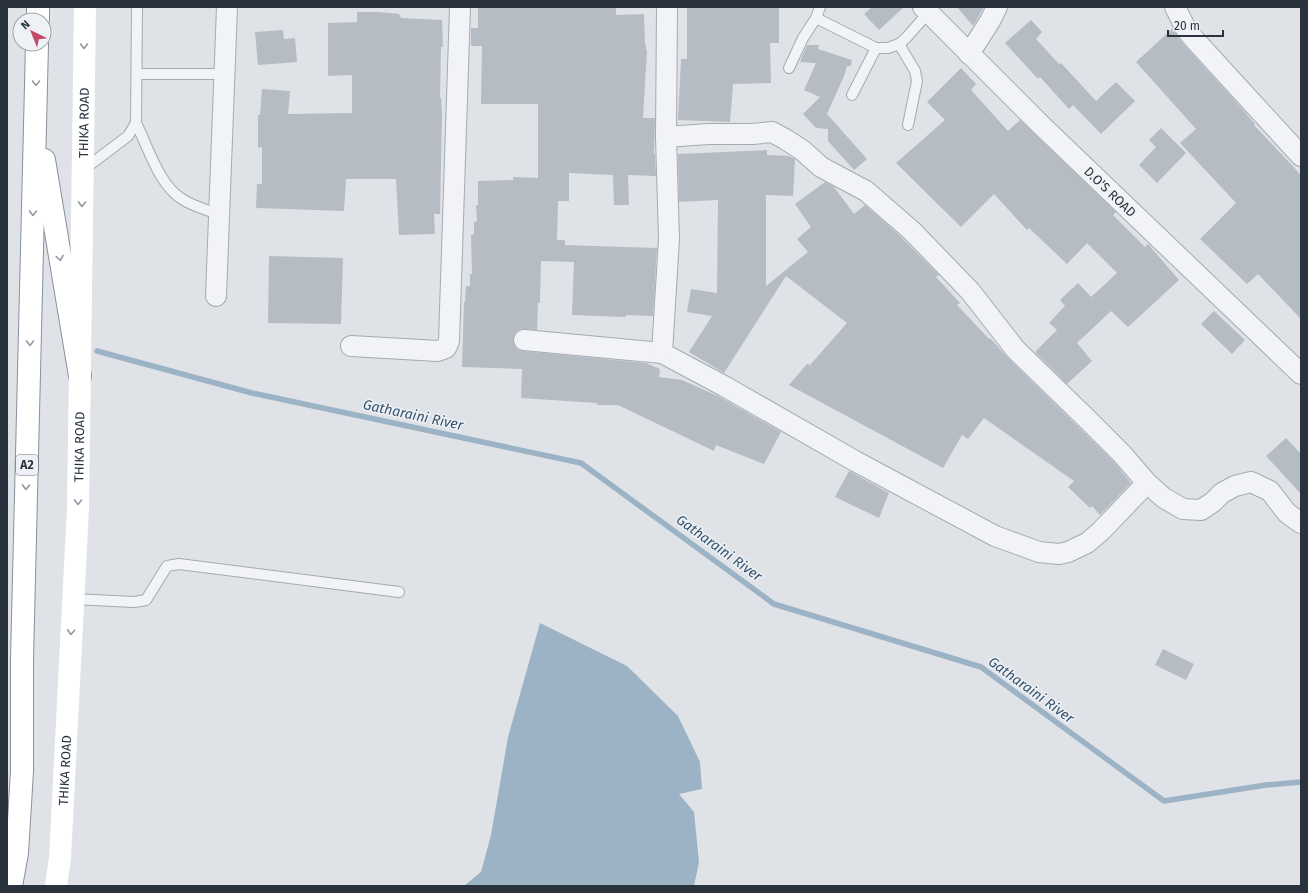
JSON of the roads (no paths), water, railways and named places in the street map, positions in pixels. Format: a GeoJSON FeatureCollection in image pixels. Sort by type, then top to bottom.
{"type":"FeatureCollection","features":[{"type":"Feature","properties":{"kind":"main road","name":"THIKA ROAD"},"geometry":{"type":"LineString","coordinates":[[56,886],[60,858],[78,508],[85,7]]}},
{"type":"Feature","properties":{"kind":"main road","name":"A2"},"geometry":{"type":"LineString","coordinates":[[11,886],[17,853],[22,771],[22,660],[37,52]]}},
{"type":"Feature","properties":{"kind":"main road"},"geometry":{"type":"LineString","coordinates":[[36,109],[80,376]]}},
{"type":"Feature","properties":{"kind":"street"},"geometry":{"type":"LineString","coordinates":[[216,296],[227,7]]}},
{"type":"Feature","properties":{"kind":"street"},"geometry":{"type":"LineString","coordinates":[[351,346],[438,352],[446,348],[448,340],[460,7]]}},
{"type":"Feature","properties":{"kind":"street"},"geometry":{"type":"LineString","coordinates":[[662,353],[669,239],[666,136],[667,7]]}},
{"type":"Feature","properties":{"kind":"street"},"geometry":{"type":"LineString","coordinates":[[969,54],[997,7]]}},
{"type":"Feature","properties":{"kind":"street"},"geometry":{"type":"LineString","coordinates":[[1175,7],[1186,29],[1194,39],[1301,156]]}},
{"type":"Feature","properties":{"kind":"street","name":"D.O'S ROAD"},"geometry":{"type":"LineString","coordinates":[[925,10],[1301,374]]}},
{"type":"Feature","properties":{"kind":"street"},"geometry":{"type":"LineString","coordinates":[[666,136],[753,134],[772,132],[802,150],[821,167],[866,191],[912,231],[970,291],[1016,350],[1091,423],[1122,454],[1147,483],[1164,498],[1183,509],[1201,510],[1213,502],[1222,493],[1235,486],[1251,482],[1270,492],[1287,513],[1301,523]]}},
{"type":"Feature","properties":{"kind":"street"},"geometry":{"type":"LineString","coordinates":[[524,340],[662,353],[724,386],[855,461],[995,536],[1039,552],[1059,554],[1068,552],[1087,543],[1101,531],[1147,483]]}},
{"type":"Feature","properties":{"kind":"lane"},"geometry":{"type":"LineString","coordinates":[[137,7],[136,123],[162,178],[171,190],[183,200],[220,215]]}},
{"type":"Feature","properties":{"kind":"lane"},"geometry":{"type":"LineString","coordinates":[[789,68],[803,38],[816,18],[820,7]]}},
{"type":"Feature","properties":{"kind":"lane"},"geometry":{"type":"LineString","coordinates":[[816,18],[876,48],[888,48],[899,44],[906,38],[925,10]]}},
{"type":"Feature","properties":{"kind":"lane"},"geometry":{"type":"LineString","coordinates":[[899,44],[915,71],[917,81],[908,126]]}},
{"type":"Feature","properties":{"kind":"lane"},"geometry":{"type":"LineString","coordinates":[[852,94],[876,48]]}},
{"type":"Feature","properties":{"kind":"lane"},"geometry":{"type":"LineString","coordinates":[[137,74],[225,74]]}},
{"type":"Feature","properties":{"kind":"lane"},"geometry":{"type":"LineString","coordinates":[[83,170],[128,136],[136,123]]}},
{"type":"Feature","properties":{"kind":"lane"},"geometry":{"type":"LineString","coordinates":[[73,599],[134,602],[146,600],[167,566],[179,564],[399,592]]}},
{"type":"Feature","properties":{"kind":"water"},"geometry":{"type":"Polygon","coordinates":[[[540,623],[627,666],[678,716],[700,762],[702,789],[679,794],[694,812],[699,862],[694,886],[464,886],[481,872],[491,835],[508,737],[540,623]]]}},
{"type":"Feature","properties":{"kind":"waterway","name":"Gatharaini River"},"geometry":{"type":"LineString","coordinates":[[97,351],[252,393],[581,463],[774,604],[981,667],[1164,801],[1266,785],[1301,782]]}}]}
